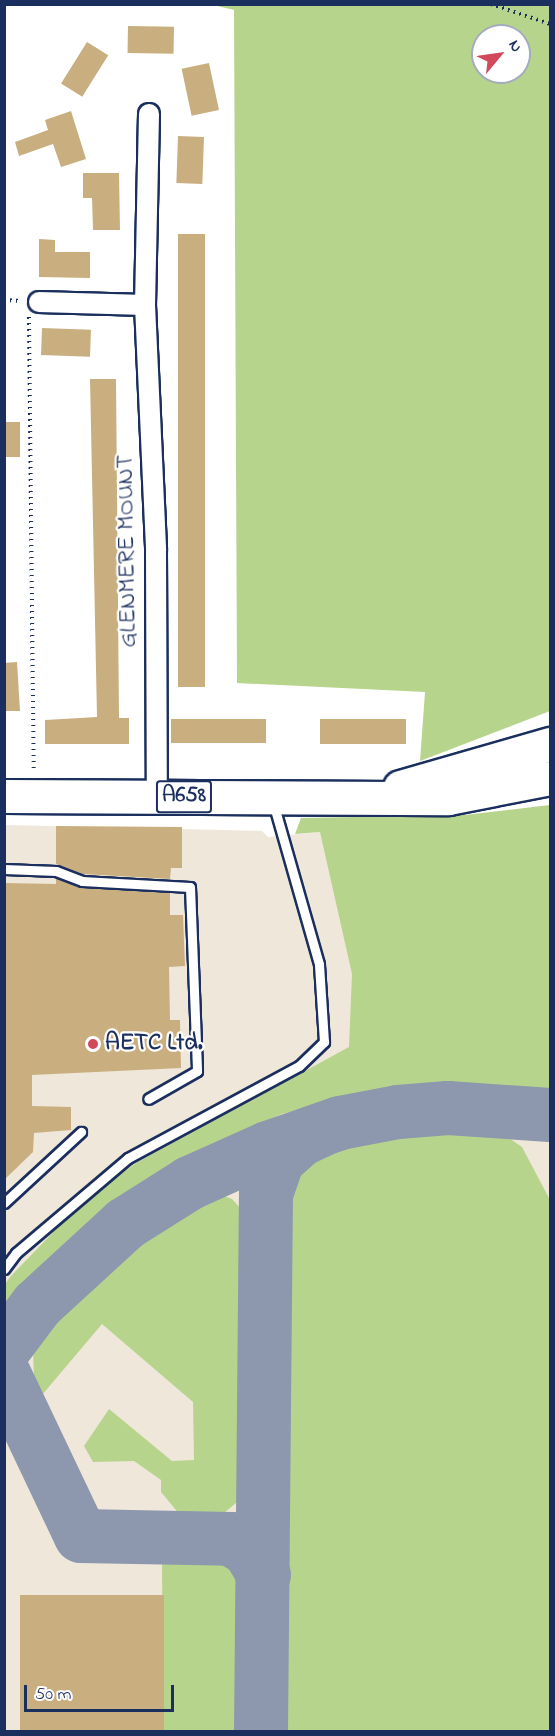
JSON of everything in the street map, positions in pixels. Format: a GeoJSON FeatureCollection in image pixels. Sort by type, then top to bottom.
{"type":"FeatureCollection","features":[{"type":"Feature","properties":{"kind":"highway","name":"A658"},"geometry":{"type":"LineString","coordinates":[[364,797],[550,744]]}},
{"type":"Feature","properties":{"kind":"highway","name":"A658"},"geometry":{"type":"LineString","coordinates":[[20,796],[448,798],[550,778]]}},
{"type":"Feature","properties":{"kind":"street","name":"GLENMERE MOUNT"},"geometry":{"type":"LineString","coordinates":[[149,114],[145,305],[156,551],[157,796]]}},
{"type":"Feature","properties":{"kind":"street"},"geometry":{"type":"LineString","coordinates":[[34,307],[145,305]]}},
{"type":"Feature","properties":{"kind":"lane"},"geometry":{"type":"LineString","coordinates":[[4,1269],[16,1253],[128,1158],[299,1066],[324,1042],[319,964],[272,798]]}},
{"type":"Feature","properties":{"kind":"lane"},"geometry":{"type":"LineString","coordinates":[[4,869],[57,871],[82,881],[190,887],[196,1071],[148,1099]]}},
{"type":"Feature","properties":{"kind":"lane"},"geometry":{"type":"LineString","coordinates":[[4,1203],[81,1132]]}},
{"type":"Feature","properties":{"kind":"path"},"geometry":{"type":"LineString","coordinates":[[491,4],[550,24]]}},
{"type":"Feature","properties":{"kind":"path"},"geometry":{"type":"LineString","coordinates":[[20,796],[34,307]]}},
{"type":"Feature","properties":{"kind":"shaded area"},"geometry":{"type":"Polygon","coordinates":[[[5,825],[262,831],[268,837],[320,832],[550,833],[550,1731],[5,1732],[5,825]]]}},
{"type":"Feature","properties":{"kind":"green space"},"geometry":{"type":"Polygon","coordinates":[[[213,5],[550,5],[550,711],[420,761],[425,692],[237,683],[234,10],[213,5]]]}},
{"type":"Feature","properties":{"kind":"green space"},"geometry":{"type":"Polygon","coordinates":[[[550,805],[550,1093],[455,1089],[347,1096],[282,1114],[207,1146],[116,1203],[58,1257],[5,1316],[5,1284],[11,1276],[62,1223],[106,1185],[136,1163],[349,1047],[352,974],[320,832],[295,834],[301,818],[465,815],[550,805]]]}},
{"type":"Feature","properties":{"kind":"green space"},"geometry":{"type":"Polygon","coordinates":[[[497,1130],[522,1147],[550,1200],[550,1731],[283,1731],[285,1189],[302,1162],[333,1150],[399,1138],[497,1130]]]}},
{"type":"Feature","properties":{"kind":"green space"},"geometry":{"type":"Polygon","coordinates":[[[217,1193],[232,1199],[243,1211],[244,1496],[216,1520],[181,1516],[161,1492],[161,1480],[134,1461],[93,1462],[84,1446],[109,1409],[172,1461],[194,1460],[193,1402],[102,1324],[42,1395],[34,1380],[33,1350],[81,1296],[143,1241],[217,1193]]]}},
{"type":"Feature","properties":{"kind":"green space"},"geometry":{"type":"Polygon","coordinates":[[[186,1551],[208,1551],[227,1563],[240,1581],[241,1731],[163,1731],[162,1558],[186,1551]]]}},
{"type":"Feature","properties":{"kind":"building"},"geometry":{"type":"Polygon","coordinates":[[[128,26],[174,27],[174,54],[128,53],[128,26]]]}},
{"type":"Feature","properties":{"kind":"building"},"geometry":{"type":"Polygon","coordinates":[[[87,42],[108,55],[82,97],[61,84],[87,42]]]}},
{"type":"Feature","properties":{"kind":"building"},"geometry":{"type":"Polygon","coordinates":[[[209,63],[219,110],[192,116],[182,69],[209,63]]]}},
{"type":"Feature","properties":{"kind":"building"},"geometry":{"type":"Polygon","coordinates":[[[71,111],[86,159],[61,167],[53,144],[19,156],[15,142],[48,130],[45,120],[71,111]]]}},
{"type":"Feature","properties":{"kind":"building"},"geometry":{"type":"Polygon","coordinates":[[[178,136],[204,137],[202,184],[176,183],[178,136]]]}},
{"type":"Feature","properties":{"kind":"building"},"geometry":{"type":"Polygon","coordinates":[[[83,173],[119,173],[120,230],[93,230],[92,198],[83,198],[83,173]]]}},
{"type":"Feature","properties":{"kind":"building"},"geometry":{"type":"Polygon","coordinates":[[[178,234],[205,234],[205,687],[178,687],[178,234]]]}},
{"type":"Feature","properties":{"kind":"building"},"geometry":{"type":"Polygon","coordinates":[[[39,239],[55,240],[55,252],[90,252],[90,278],[39,277],[39,239]]]}},
{"type":"Feature","properties":{"kind":"building"},"geometry":{"type":"Polygon","coordinates":[[[42,328],[91,330],[90,357],[41,355],[42,328]]]}},
{"type":"Feature","properties":{"kind":"building"},"geometry":{"type":"Polygon","coordinates":[[[90,379],[116,379],[119,718],[129,718],[129,744],[45,744],[45,720],[97,717],[90,379]]]}},
{"type":"Feature","properties":{"kind":"building"},"geometry":{"type":"Polygon","coordinates":[[[4,422],[20,422],[20,457],[4,457],[4,422]]]}},
{"type":"Feature","properties":{"kind":"building"},"geometry":{"type":"Polygon","coordinates":[[[17,662],[20,711],[4,711],[4,663],[17,662]]]}},
{"type":"Feature","properties":{"kind":"building"},"geometry":{"type":"Polygon","coordinates":[[[171,719],[266,719],[266,743],[171,743],[171,719]]]}},
{"type":"Feature","properties":{"kind":"building"},"geometry":{"type":"Polygon","coordinates":[[[320,719],[406,719],[406,744],[320,744],[320,719]]]}},
{"type":"Feature","properties":{"kind":"building"},"geometry":{"type":"Polygon","coordinates":[[[56,826],[182,827],[182,868],[171,868],[170,879],[83,874],[56,864],[56,826]]]}},
{"type":"Feature","properties":{"kind":"building","name":"AETC Ltd."},"geometry":{"type":"Polygon","coordinates":[[[56,878],[82,888],[170,893],[170,915],[183,915],[185,966],[169,967],[170,1020],[180,1020],[181,1068],[32,1075],[32,1106],[71,1107],[71,1130],[34,1133],[33,1152],[4,1180],[4,883],[56,884],[56,878]]]}},
{"type":"Feature","properties":{"kind":"building"},"geometry":{"type":"Polygon","coordinates":[[[20,1595],[164,1595],[164,1731],[20,1731],[20,1595]]]}},
{"type":"Feature","properties":{"kind":"taxiway"},"geometry":{"type":"LineString","coordinates":[[4,1349],[37,1305],[125,1224],[190,1183],[268,1148],[340,1123],[398,1112],[448,1108],[550,1115]]}},
{"type":"Feature","properties":{"kind":"taxiway"},"geometry":{"type":"LineString","coordinates":[[261,1732],[266,1194],[278,1160],[300,1140],[321,1130]]}},
{"type":"Feature","properties":{"kind":"taxiway"},"geometry":{"type":"LineString","coordinates":[[4,1374],[81,1536],[231,1539],[249,1550],[264,1575]]}},
{"type":"Feature","properties":{"kind":"place","name":"AETC Ltd."},"geometry":{"type":"Point","coordinates":[93,1044]}}]}
